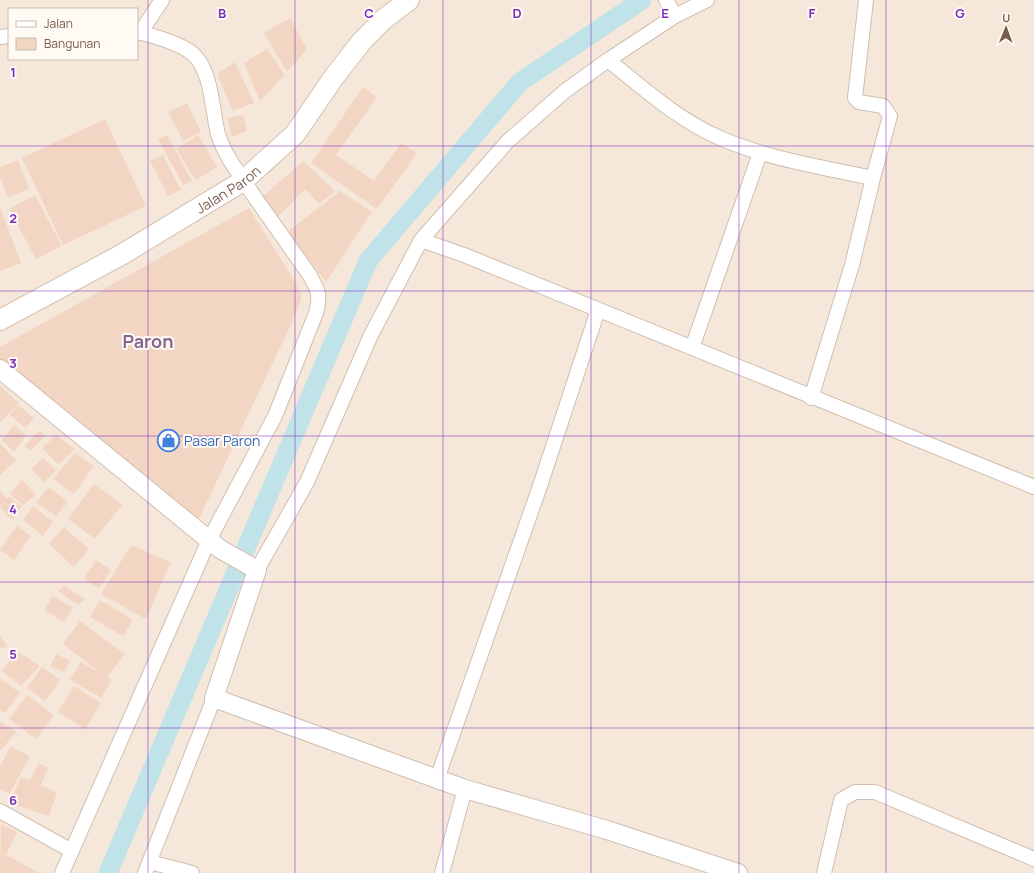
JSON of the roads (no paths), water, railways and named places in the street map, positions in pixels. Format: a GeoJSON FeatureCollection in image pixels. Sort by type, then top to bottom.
{"type":"FeatureCollection","features":[{"type":"Feature","properties":{"kind":"main road","name":"Jalan Paron"},"geometry":{"type":"LineString","coordinates":[[0,320],[121,255],[244,180],[295,134],[334,77],[362,42],[384,19],[409,0]]}},
{"type":"Feature","properties":{"kind":"street"},"geometry":{"type":"LineString","coordinates":[[62,873],[275,416],[316,313],[320,298],[317,287],[309,274],[225,151],[219,135],[202,65],[194,54],[184,47],[139,33],[162,0]]}},
{"type":"Feature","properties":{"kind":"street"},"geometry":{"type":"LineString","coordinates":[[192,873],[147,867],[214,698],[255,568],[307,482],[371,335],[421,240],[507,142],[566,92],[608,60],[671,8],[707,0]]}},
{"type":"Feature","properties":{"kind":"street"},"geometry":{"type":"LineString","coordinates":[[811,398],[852,265],[872,178],[890,116],[883,106],[859,102],[855,98],[866,0]]}},
{"type":"Feature","properties":{"kind":"street"},"geometry":{"type":"LineString","coordinates":[[608,60],[660,102],[690,122],[719,138],[760,153],[872,178]]}},
{"type":"Feature","properties":{"kind":"street"},"geometry":{"type":"LineString","coordinates":[[692,348],[760,153]]}},
{"type":"Feature","properties":{"kind":"street"},"geometry":{"type":"LineString","coordinates":[[421,240],[464,255],[811,398],[1034,487]]}},
{"type":"Feature","properties":{"kind":"street"},"geometry":{"type":"LineString","coordinates":[[437,779],[540,486],[598,310]]}},
{"type":"Feature","properties":{"kind":"street"},"geometry":{"type":"LineString","coordinates":[[0,369],[214,545],[255,568]]}},
{"type":"Feature","properties":{"kind":"street"},"geometry":{"type":"LineString","coordinates":[[214,698],[466,789],[607,830],[738,873]]}},
{"type":"Feature","properties":{"kind":"street"},"geometry":{"type":"LineString","coordinates":[[442,873],[466,789]]}},
{"type":"Feature","properties":{"kind":"street"},"geometry":{"type":"LineString","coordinates":[[824,873],[841,800],[855,792],[875,792],[1034,859]]}},
{"type":"Feature","properties":{"kind":"street"},"geometry":{"type":"LineString","coordinates":[[0,811],[72,851]]}},
{"type":"Feature","properties":{"kind":"waterway"},"geometry":{"type":"LineString","coordinates":[[108,873],[368,261],[520,82],[642,0]]}},
{"type":"Feature","properties":{"kind":"place","name":"Pasar Paron"},"geometry":{"type":"Point","coordinates":[168,440]}},
{"type":"Feature","properties":{"kind":"district","name":"Paron"},"geometry":{"type":"Point","coordinates":[148,341]}}]}
